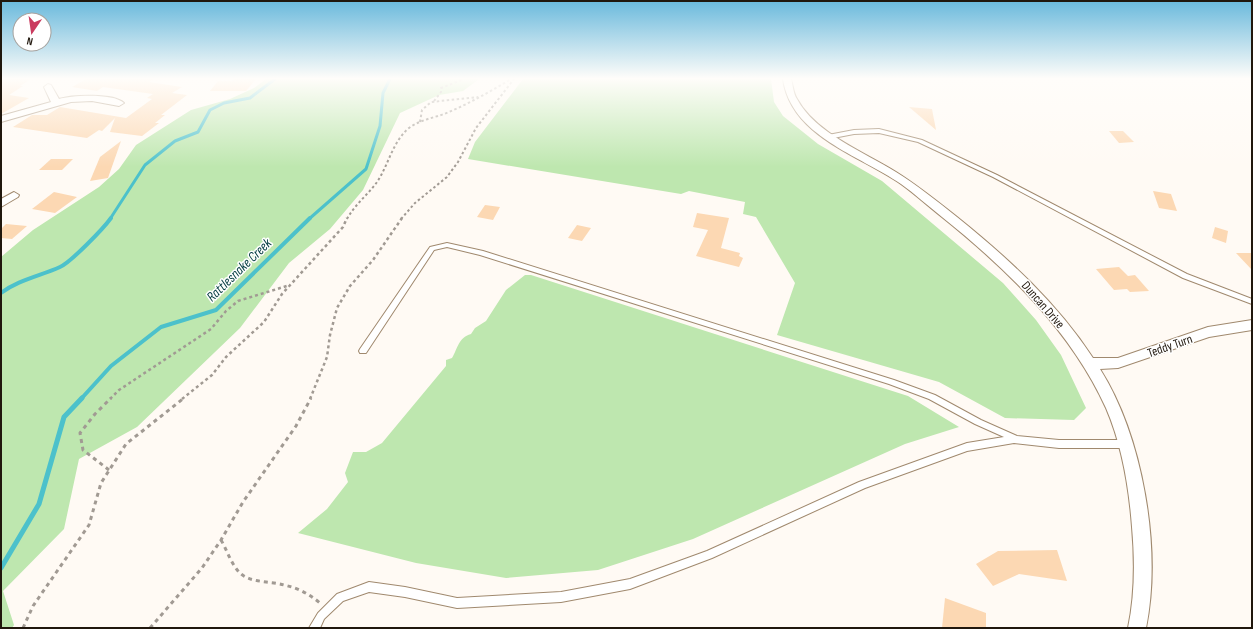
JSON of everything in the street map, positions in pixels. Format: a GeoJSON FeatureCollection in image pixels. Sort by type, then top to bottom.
{"type":"FeatureCollection","features":[{"type":"Feature","properties":{"kind":"street"},"geometry":{"type":"LineString","coordinates":[[1,119],[39,108]]}},
{"type":"Feature","properties":{"kind":"street","name":"Duncan Drive"},"geometry":{"type":"LineString","coordinates":[[798,108],[812,124],[828,137],[904,182],[1006,264],[1047,306],[1098,379],[1126,444],[1137,500],[1143,548],[1142,610],[1137,628]]}},
{"type":"Feature","properties":{"kind":"street"},"geometry":{"type":"LineString","coordinates":[[1,204],[14,195]]}},
{"type":"Feature","properties":{"kind":"street","name":"Teddy Turn"},"geometry":{"type":"LineString","coordinates":[[1088,364],[1118,363],[1208,332],[1252,325]]}},
{"type":"Feature","properties":{"kind":"lane"},"geometry":{"type":"LineString","coordinates":[[828,137],[854,132],[879,131],[920,141],[995,176],[1185,276],[1252,302]]}},
{"type":"Feature","properties":{"kind":"lane"},"geometry":{"type":"LineString","coordinates":[[363,351],[432,248],[447,245],[481,253],[891,382],[932,397],[978,422],[1014,439]]}},
{"type":"Feature","properties":{"kind":"lane"},"geometry":{"type":"LineString","coordinates":[[314,628],[321,616],[340,597],[369,587],[405,592],[457,603],[561,597],[630,584],[709,555],[862,485],[967,448],[1014,439],[1059,444],[1126,444]]}},
{"type":"Feature","properties":{"kind":"path"},"geometry":{"type":"LineString","coordinates":[[420,122],[421,112],[423,108]]}},
{"type":"Feature","properties":{"kind":"path"},"geometry":{"type":"LineString","coordinates":[[24,628],[33,606],[89,525],[101,483],[126,444],[212,375],[226,357],[264,322],[282,294],[342,227],[350,211],[375,185],[392,150],[408,129],[420,122],[457,108]]}},
{"type":"Feature","properties":{"kind":"path"},"geometry":{"type":"LineString","coordinates":[[150,628],[202,568],[221,540],[243,502],[296,426],[314,391],[327,357],[330,334],[337,308],[350,286],[373,260],[404,215],[415,203],[447,177],[458,162],[476,128],[491,108]]}},
{"type":"Feature","properties":{"kind":"path"},"geometry":{"type":"LineString","coordinates":[[109,470],[83,450],[80,433],[95,414],[119,390],[211,329],[226,311],[238,301],[290,285]]}},
{"type":"Feature","properties":{"kind":"path"},"geometry":{"type":"LineString","coordinates":[[221,540],[240,572],[254,580],[273,582],[309,593],[322,604],[330,607]]}},
{"type":"Feature","properties":{"kind":"green space"},"geometry":{"type":"Polygon","coordinates":[[[197,108],[410,108],[400,113],[363,190],[330,229],[289,263],[240,328],[137,427],[79,459],[64,529],[3,591],[14,625],[12,628],[1,628],[1,257],[33,230],[99,187],[119,169],[136,145],[191,110],[197,108]]]}},
{"type":"Feature","properties":{"kind":"green space"},"geometry":{"type":"Polygon","coordinates":[[[501,108],[778,108],[783,116],[818,144],[882,181],[1003,283],[1036,320],[1061,355],[1086,408],[1074,420],[1005,418],[939,382],[777,335],[795,283],[756,217],[743,214],[745,202],[689,191],[681,194],[468,159],[475,142],[501,108]]]}},
{"type":"Feature","properties":{"kind":"green space"},"geometry":{"type":"Polygon","coordinates":[[[525,275],[531,275],[908,396],[959,427],[905,444],[693,539],[598,570],[506,578],[416,563],[298,533],[327,509],[348,482],[345,473],[353,452],[366,452],[382,443],[446,366],[446,360],[452,358],[463,338],[471,334],[475,328],[486,321],[506,290],[525,275]]]}},
{"type":"Feature","properties":{"kind":"building"},"geometry":{"type":"Polygon","coordinates":[[[1,108],[11,108],[1,114],[1,108]]]}},
{"type":"Feature","properties":{"kind":"building"},"geometry":{"type":"Polygon","coordinates":[[[58,108],[68,108],[126,118],[139,108],[170,108],[161,115],[165,115],[155,123],[159,123],[142,136],[110,132],[115,118],[102,131],[99,130],[87,138],[13,127],[32,115],[47,115],[58,108]]]}},
{"type":"Feature","properties":{"kind":"building"},"geometry":{"type":"Polygon","coordinates":[[[911,108],[932,109],[936,130],[911,108]]]}},
{"type":"Feature","properties":{"kind":"building"},"geometry":{"type":"Polygon","coordinates":[[[1109,131],[1123,131],[1134,142],[1119,143],[1109,131]]]}},
{"type":"Feature","properties":{"kind":"building"},"geometry":{"type":"Polygon","coordinates":[[[121,141],[108,178],[90,181],[100,157],[121,141]]]}},
{"type":"Feature","properties":{"kind":"building"},"geometry":{"type":"Polygon","coordinates":[[[51,159],[73,159],[62,170],[39,170],[51,159]]]}},
{"type":"Feature","properties":{"kind":"building"},"geometry":{"type":"Polygon","coordinates":[[[1153,191],[1171,194],[1177,211],[1159,208],[1153,191]]]}},
{"type":"Feature","properties":{"kind":"building"},"geometry":{"type":"Polygon","coordinates":[[[54,192],[77,197],[55,213],[32,209],[54,192]]]}},
{"type":"Feature","properties":{"kind":"building"},"geometry":{"type":"Polygon","coordinates":[[[485,205],[500,207],[493,220],[477,217],[485,205]]]}},
{"type":"Feature","properties":{"kind":"building"},"geometry":{"type":"Polygon","coordinates":[[[697,213],[729,218],[721,248],[740,253],[739,256],[743,258],[739,267],[696,256],[708,230],[693,227],[697,213]]]}},
{"type":"Feature","properties":{"kind":"building"},"geometry":{"type":"Polygon","coordinates":[[[6,224],[27,226],[12,239],[1,238],[1,229],[6,224]]]}},
{"type":"Feature","properties":{"kind":"building"},"geometry":{"type":"Polygon","coordinates":[[[577,225],[591,228],[582,241],[568,238],[577,225]]]}},
{"type":"Feature","properties":{"kind":"building"},"geometry":{"type":"Polygon","coordinates":[[[1215,227],[1228,231],[1226,243],[1212,238],[1215,227]]]}},
{"type":"Feature","properties":{"kind":"building"},"geometry":{"type":"Polygon","coordinates":[[[1236,253],[1252,253],[1252,270],[1236,253]]]}},
{"type":"Feature","properties":{"kind":"building"},"geometry":{"type":"Polygon","coordinates":[[[1119,267],[1128,276],[1135,275],[1149,291],[1130,292],[1127,289],[1114,290],[1096,269],[1119,267]]]}},
{"type":"Feature","properties":{"kind":"building"},"geometry":{"type":"Polygon","coordinates":[[[1057,550],[1067,581],[1019,574],[993,586],[976,564],[998,551],[1057,550]]]}},
{"type":"Feature","properties":{"kind":"building"},"geometry":{"type":"Polygon","coordinates":[[[945,598],[986,613],[986,628],[942,628],[945,598]]]}},
{"type":"Feature","properties":{"kind":"waterway"},"geometry":{"type":"LineString","coordinates":[[110,219],[145,165],[175,141],[198,132],[210,110],[213,108]]}},
{"type":"Feature","properties":{"kind":"waterway","name":"Rattlesnake Creek"},"geometry":{"type":"LineString","coordinates":[[309,219],[366,169],[380,126],[382,108]]}},
{"type":"Feature","properties":{"kind":"waterway"},"geometry":{"type":"LineString","coordinates":[[1,293],[29,278],[65,264],[87,245],[111,218]]}},
{"type":"Feature","properties":{"kind":"waterway","name":"Rattlesnake Creek"},"geometry":{"type":"LineString","coordinates":[[81,399],[111,366],[161,327],[216,310],[310,218]]}},
{"type":"Feature","properties":{"kind":"waterway","name":"Rattlesnake Creek"},"geometry":{"type":"LineString","coordinates":[[1,568],[39,504],[64,417],[82,398]]}}]}
